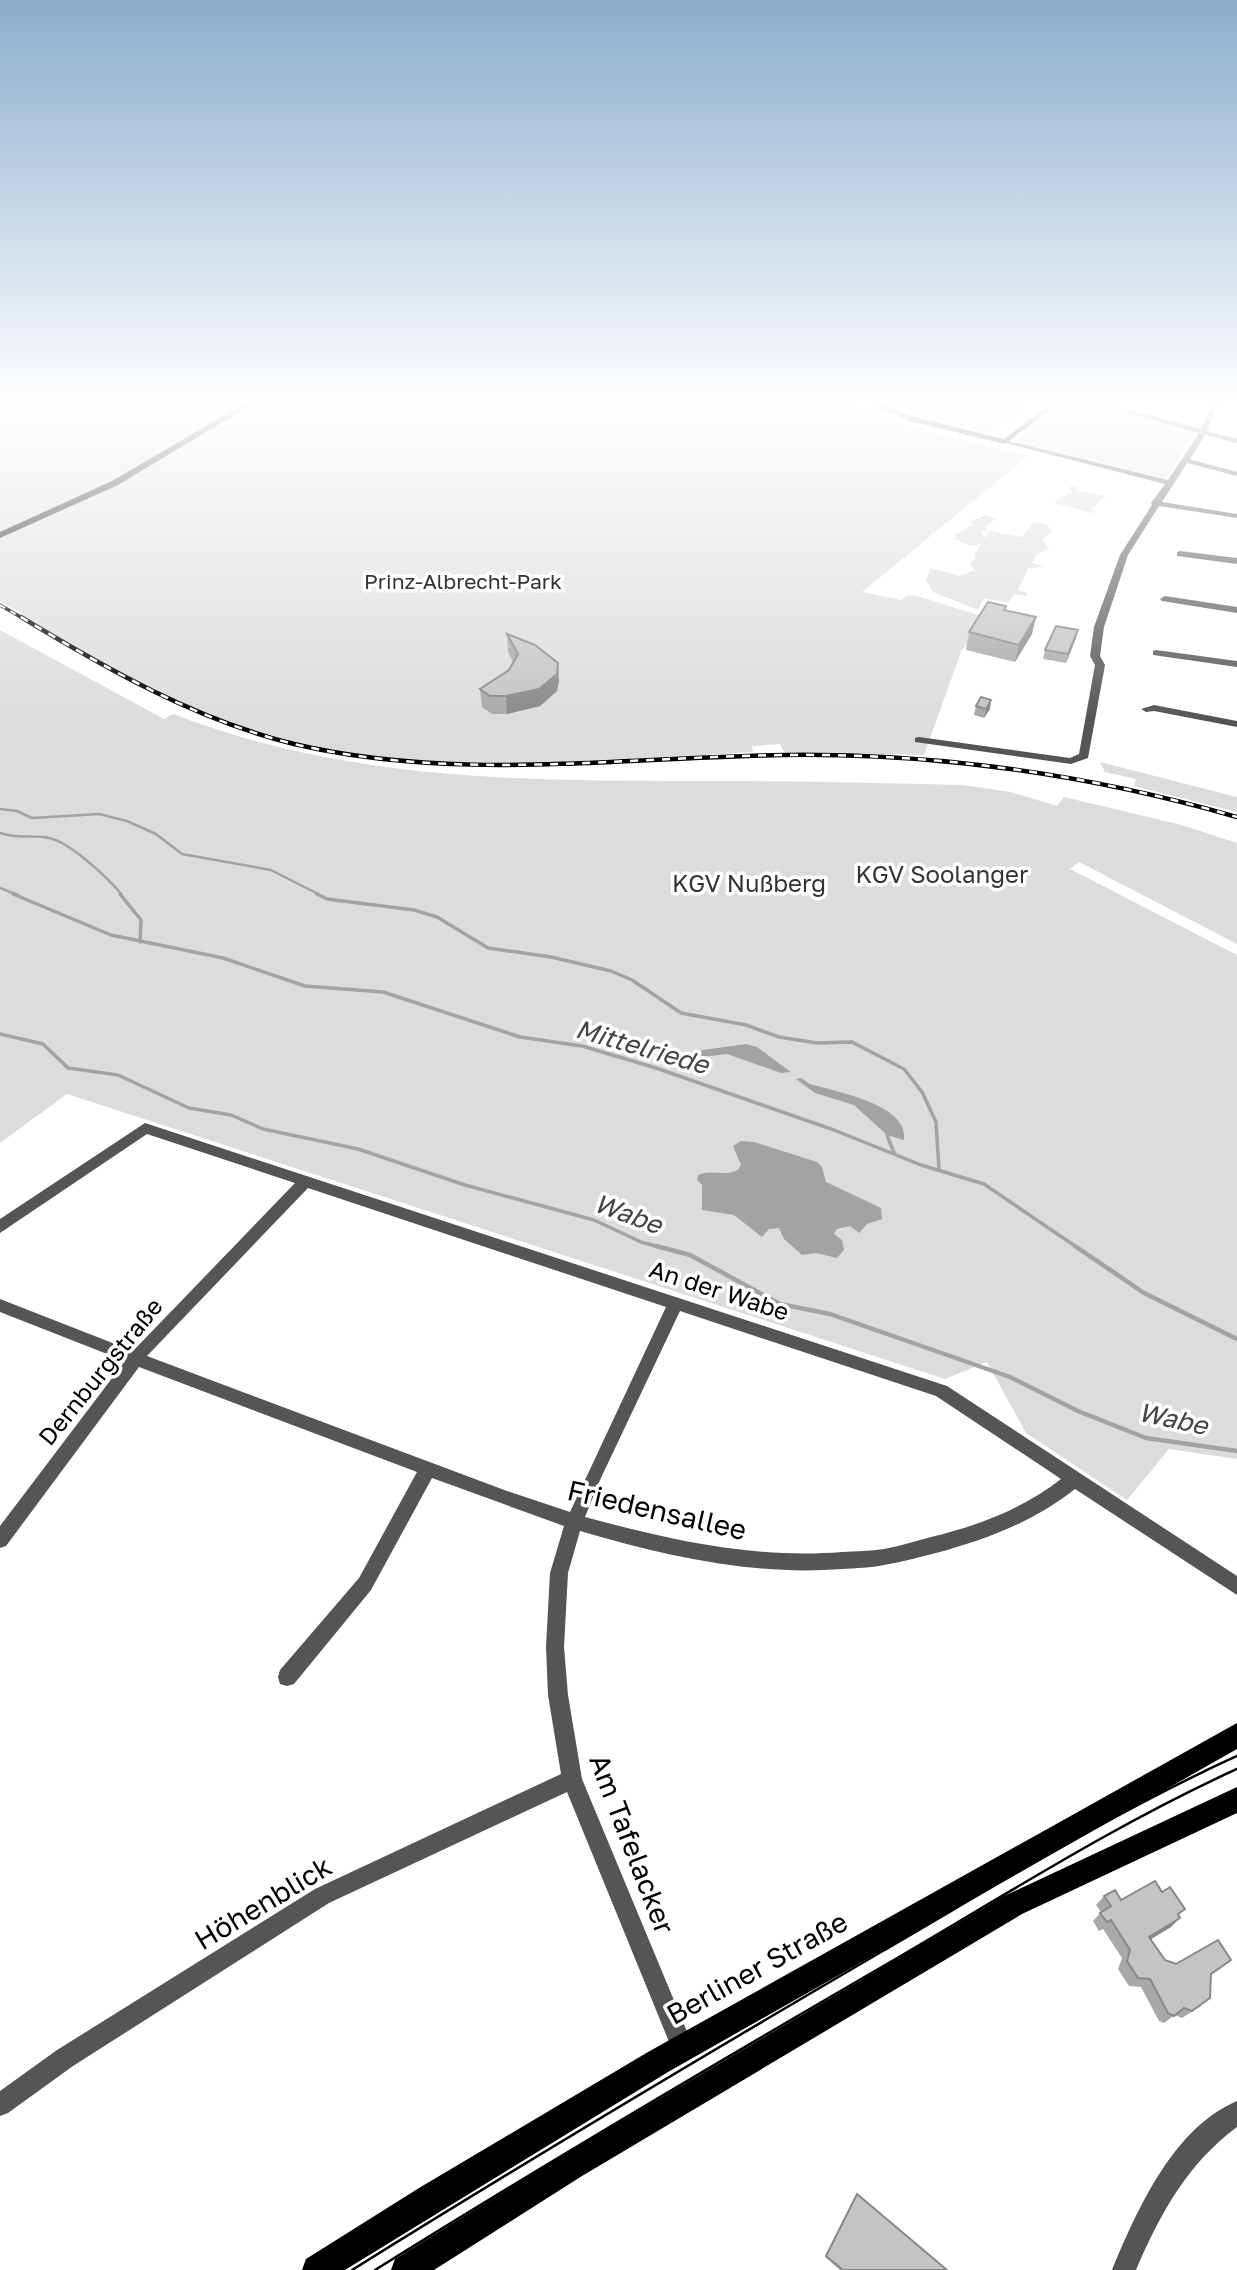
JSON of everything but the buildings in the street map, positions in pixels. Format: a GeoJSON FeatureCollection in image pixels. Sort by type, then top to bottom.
{"type":"FeatureCollection","features":[{"type":"Feature","properties":{"kind":"main road","name":"Berliner Straße"},"geometry":{"type":"LineString","coordinates":[[317,2270],[434,2194],[682,2046],[1237,1735]]}},
{"type":"Feature","properties":{"kind":"main road"},"geometry":{"type":"LineString","coordinates":[[406,2270],[572,2166],[1013,1905],[1237,1800]]}},
{"type":"Feature","properties":{"kind":"street"},"geometry":{"type":"LineString","coordinates":[[0,535],[59,508]]}},
{"type":"Feature","properties":{"kind":"street"},"geometry":{"type":"LineString","coordinates":[[919,740],[1071,761],[1084,756],[1100,665],[1095,656],[1104,607],[1124,555],[1152,508]]}},
{"type":"Feature","properties":{"kind":"street"},"geometry":{"type":"LineString","coordinates":[[1186,508],[1237,516]]}},
{"type":"Feature","properties":{"kind":"street"},"geometry":{"type":"LineString","coordinates":[[1180,554],[1237,561]]}},
{"type":"Feature","properties":{"kind":"street"},"geometry":{"type":"LineString","coordinates":[[1165,599],[1237,610]]}},
{"type":"Feature","properties":{"kind":"street"},"geometry":{"type":"LineString","coordinates":[[1156,653],[1237,664]]}},
{"type":"Feature","properties":{"kind":"street"},"geometry":{"type":"LineString","coordinates":[[1146,709],[1154,708],[1237,724]]}},
{"type":"Feature","properties":{"kind":"street","name":"An der Wabe"},"geometry":{"type":"LineString","coordinates":[[0,1227],[145,1128],[676,1301],[941,1391],[1237,1586]]}},
{"type":"Feature","properties":{"kind":"street","name":"Dernburgstraße"},"geometry":{"type":"LineString","coordinates":[[0,1540],[134,1359],[306,1181]]}},
{"type":"Feature","properties":{"kind":"street","name":"Am Tafelacker"},"geometry":{"type":"LineString","coordinates":[[676,1301],[574,1523],[559,1573],[555,1647],[572,1779],[682,2046]]}},
{"type":"Feature","properties":{"kind":"street","name":"Friedensallee"},"geometry":{"type":"LineString","coordinates":[[0,1305],[134,1359],[574,1523],[683,1551],[741,1561],[798,1564],[867,1559],[926,1550],[981,1531],[1031,1509],[1074,1479]]}},
{"type":"Feature","properties":{"kind":"street"},"geometry":{"type":"LineString","coordinates":[[287,1677],[365,1584],[428,1469]]}},
{"type":"Feature","properties":{"kind":"street","name":"Höhenblick"},"geometry":{"type":"LineString","coordinates":[[0,2105],[65,2058],[322,1896],[572,1779]]}},
{"type":"Feature","properties":{"kind":"street"},"geometry":{"type":"LineString","coordinates":[[1124,2270],[1163,2184],[1183,2157],[1213,2128],[1237,2113]]}},
{"type":"Feature","properties":{"kind":"green space","name":"Prinz-Albrecht-Park"},"geometry":{"type":"Polygon","coordinates":[[[0,508],[965,508],[862,592],[901,600],[909,595],[917,596],[985,617],[961,652],[924,755],[784,752],[780,744],[752,746],[753,752],[507,765],[384,759],[324,749],[264,734],[194,708],[161,692],[0,601],[0,508]]]}},
{"type":"Feature","properties":{"kind":"green space"},"geometry":{"type":"Polygon","coordinates":[[[1073,508],[1092,508],[1090,510],[1095,512],[1073,508]]]}},
{"type":"Feature","properties":{"kind":"green space"},"geometry":{"type":"Polygon","coordinates":[[[984,515],[996,519],[986,526],[987,530],[981,532],[985,538],[989,531],[1022,537],[1034,522],[1046,524],[1053,531],[1042,539],[1049,549],[1037,554],[1032,563],[1046,567],[1028,568],[1018,590],[1027,593],[1027,596],[1014,594],[1008,603],[984,598],[978,610],[933,592],[926,580],[930,568],[960,576],[974,570],[970,563],[976,558],[974,556],[981,544],[971,546],[955,539],[956,534],[984,515]]]}},
{"type":"Feature","properties":{"kind":"green space"},"geometry":{"type":"Polygon","coordinates":[[[0,630],[164,719],[173,714],[240,736],[306,753],[372,765],[506,778],[962,785],[1011,792],[1057,806],[1064,797],[1182,825],[1237,843],[1237,944],[1079,862],[1070,869],[1237,955],[1237,1459],[1169,1449],[1127,1500],[1026,1433],[987,1362],[945,1379],[67,1094],[0,1143],[0,630]]]}},
{"type":"Feature","properties":{"kind":"green space"},"geometry":{"type":"Polygon","coordinates":[[[1100,762],[1237,797],[1237,812],[1134,786],[1136,779],[1105,772],[1100,762]]]}},
{"type":"Feature","properties":{"kind":"shaded area"},"geometry":{"type":"Polygon","coordinates":[[[746,1044],[757,1047],[791,1072],[781,1073],[727,1054],[686,1059],[703,1050],[746,1044]]]}},
{"type":"Feature","properties":{"kind":"shaded area"},"geometry":{"type":"Polygon","coordinates":[[[801,1078],[810,1084],[852,1096],[883,1109],[895,1117],[902,1128],[904,1140],[887,1135],[854,1105],[815,1093],[796,1079],[801,1078]]]}},
{"type":"Feature","properties":{"kind":"shaded area"},"geometry":{"type":"Polygon","coordinates":[[[741,1141],[754,1142],[817,1162],[822,1167],[826,1182],[881,1208],[882,1219],[867,1224],[859,1233],[850,1226],[837,1229],[834,1234],[842,1240],[844,1250],[837,1258],[816,1253],[802,1255],[784,1239],[779,1228],[769,1229],[762,1237],[734,1215],[702,1210],[702,1185],[697,1180],[698,1175],[738,1170],[741,1165],[733,1146],[741,1141]]]}},
{"type":"Feature","properties":{"kind":"waterway"},"geometry":{"type":"LineString","coordinates":[[0,809],[17,811],[32,818],[99,814],[127,821],[156,834],[182,854],[271,870],[320,895]]}},
{"type":"Feature","properties":{"kind":"waterway"},"geometry":{"type":"LineString","coordinates":[[0,833],[58,841],[89,862],[122,895]]}},
{"type":"Feature","properties":{"kind":"waterway","name":"Mittelriede"},"geometry":{"type":"LineString","coordinates":[[0,888],[18,895]]}},
{"type":"Feature","properties":{"kind":"waterway","name":"Mittelriede"},"geometry":{"type":"LineString","coordinates":[[13,894],[111,935],[140,941]]}},
{"type":"Feature","properties":{"kind":"waterway"},"geometry":{"type":"LineString","coordinates":[[120,894],[141,920],[140,941]]}},
{"type":"Feature","properties":{"kind":"waterway"},"geometry":{"type":"LineString","coordinates":[[317,894],[327,899],[414,910],[437,917],[488,948],[551,957],[611,971],[632,980],[681,1013],[746,1025],[779,1037],[817,1043],[852,1042],[904,1069],[922,1092],[936,1122],[939,1170]]}},
{"type":"Feature","properties":{"kind":"waterway","name":"Mittelriede"},"geometry":{"type":"LineString","coordinates":[[140,941],[223,958],[305,986],[383,992],[520,1037],[582,1046],[656,1068],[834,1130],[921,1165],[984,1184],[1078,1248]]}},
{"type":"Feature","properties":{"kind":"waterway","name":"Wabe"},"geometry":{"type":"LineString","coordinates":[[0,1034],[43,1044],[68,1068],[118,1075],[189,1108],[231,1115],[263,1129],[358,1149],[465,1185],[594,1220],[641,1242],[663,1248]]}},
{"type":"Feature","properties":{"kind":"waterway"},"geometry":{"type":"LineString","coordinates":[[887,1135],[894,1153]]}},
{"type":"Feature","properties":{"kind":"waterway","name":"Wabe"},"geometry":{"type":"LineString","coordinates":[[656,1246],[690,1255],[780,1304],[830,1314],[1010,1377],[1078,1411],[1146,1438],[1237,1451]]}},
{"type":"Feature","properties":{"kind":"waterway","name":"Mittelriede"},"geometry":{"type":"LineString","coordinates":[[1075,1246],[1144,1293],[1237,1339]]}},
{"type":"Feature","properties":{"kind":"tram line"},"geometry":{"type":"LineString","coordinates":[[352,2270],[615,2109],[1013,1875],[1146,1801],[1237,1756]]}},
{"type":"Feature","properties":{"kind":"tram line"},"geometry":{"type":"LineString","coordinates":[[375,2270],[636,2111],[1066,1858],[1237,1769]]}},
{"type":"Feature","properties":{"kind":"railway"},"geometry":{"type":"LineString","coordinates":[[0,605],[24,619]]}},
{"type":"Feature","properties":{"kind":"railway"},"geometry":{"type":"LineString","coordinates":[[21,617],[119,674],[187,707],[258,734],[294,744],[355,755],[477,765],[784,755],[842,755],[956,762],[1069,778],[1237,817]]}},
{"type":"Feature","properties":{"kind":"park label","name":"KGV Soolanger"},"geometry":{"type":"Point","coordinates":[942,875]}},
{"type":"Feature","properties":{"kind":"park label","name":"KGV Nußberg"},"geometry":{"type":"Point","coordinates":[749,884]}}]}
